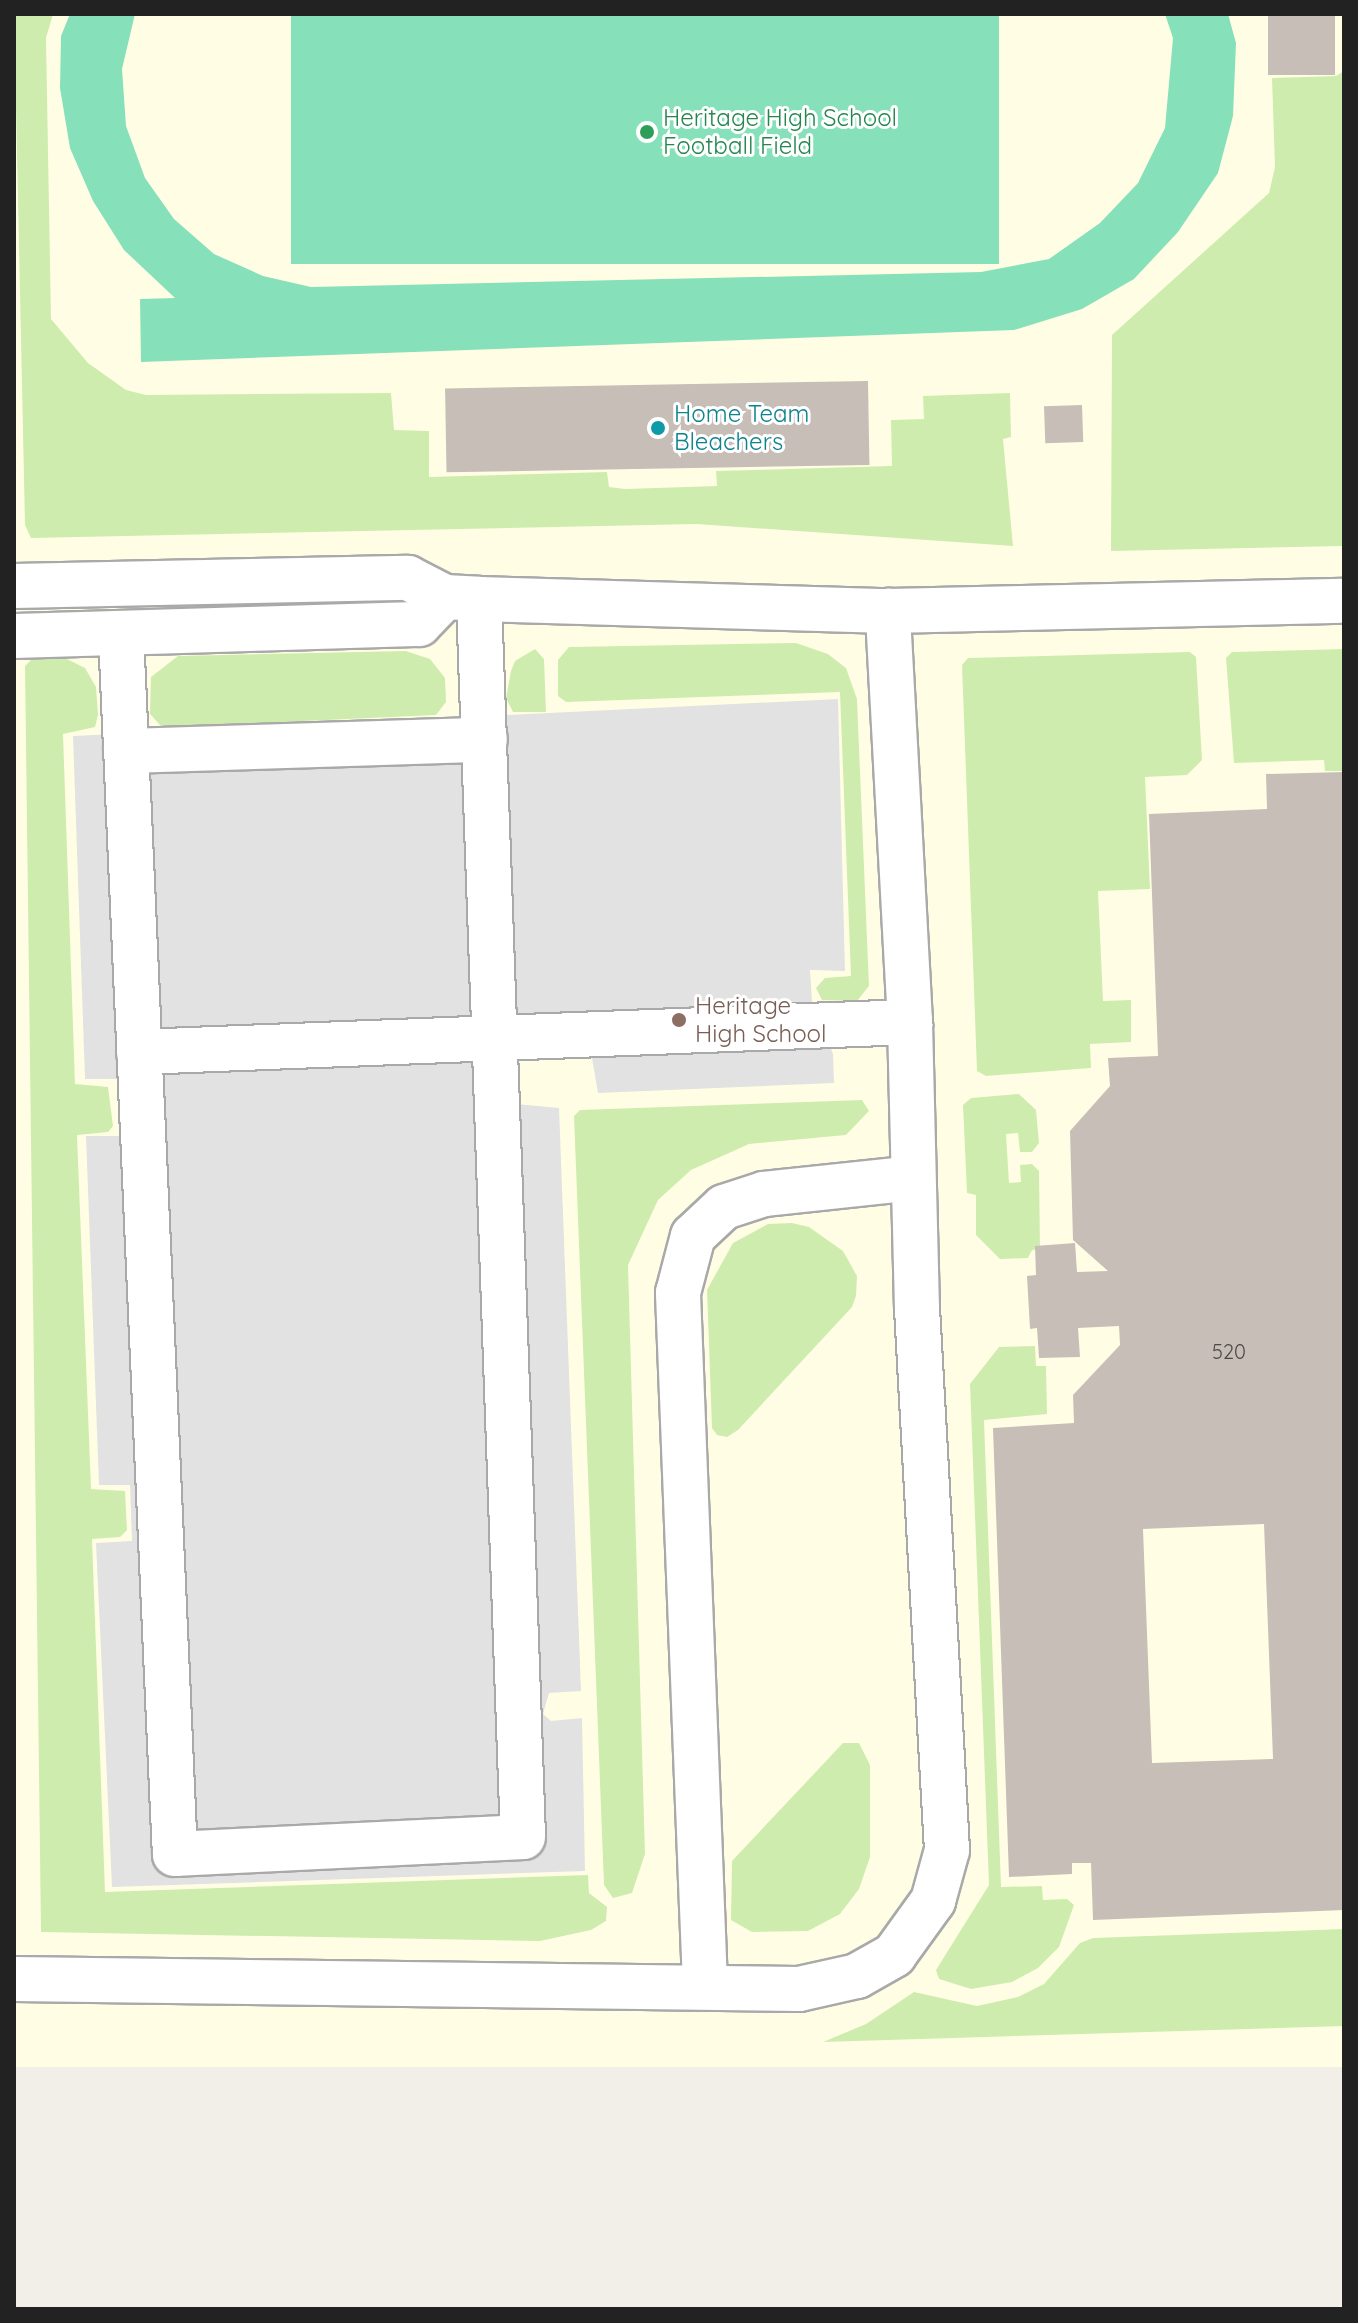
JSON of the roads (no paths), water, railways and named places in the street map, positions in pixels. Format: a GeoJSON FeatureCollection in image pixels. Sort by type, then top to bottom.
{"type":"FeatureCollection","features":[{"type":"Feature","properties":{"kind":"street"},"geometry":{"type":"LineString","coordinates":[[14,586],[408,578],[462,598],[888,611],[1344,601]]}},
{"type":"Feature","properties":{"kind":"street"},"geometry":{"type":"LineString","coordinates":[[14,636],[419,624],[462,598]]}},
{"type":"Feature","properties":{"kind":"street"},"geometry":{"type":"LineString","coordinates":[[121,634],[175,1854],[523,1837],[485,740],[462,598]]}},
{"type":"Feature","properties":{"kind":"street"},"geometry":{"type":"LineString","coordinates":[[14,1979],[705,1984],[799,1989],[857,1976],[905,1944],[933,1901],[947,1850],[913,1178],[910,1022],[888,611]]}},
{"type":"Feature","properties":{"kind":"street"},"geometry":{"type":"LineString","coordinates":[[126,751],[485,740]]}},
{"type":"Feature","properties":{"kind":"street"},"geometry":{"type":"LineString","coordinates":[[139,1052],[497,1041],[910,1022]]}},
{"type":"Feature","properties":{"kind":"street"},"geometry":{"type":"LineString","coordinates":[[705,1984],[678,1293],[693,1236],[724,1207],[764,1194],[913,1178]]}},
{"type":"Feature","properties":{"kind":"place","name":"Heritage High School Football Field"},"geometry":{"type":"Point","coordinates":[647,132]}},
{"type":"Feature","properties":{"kind":"place","name":"Home Team Bleachers"},"geometry":{"type":"Point","coordinates":[658,428]}},
{"type":"Feature","properties":{"kind":"place","name":"Heritage High School"},"geometry":{"type":"Point","coordinates":[679,1020]}}]}
